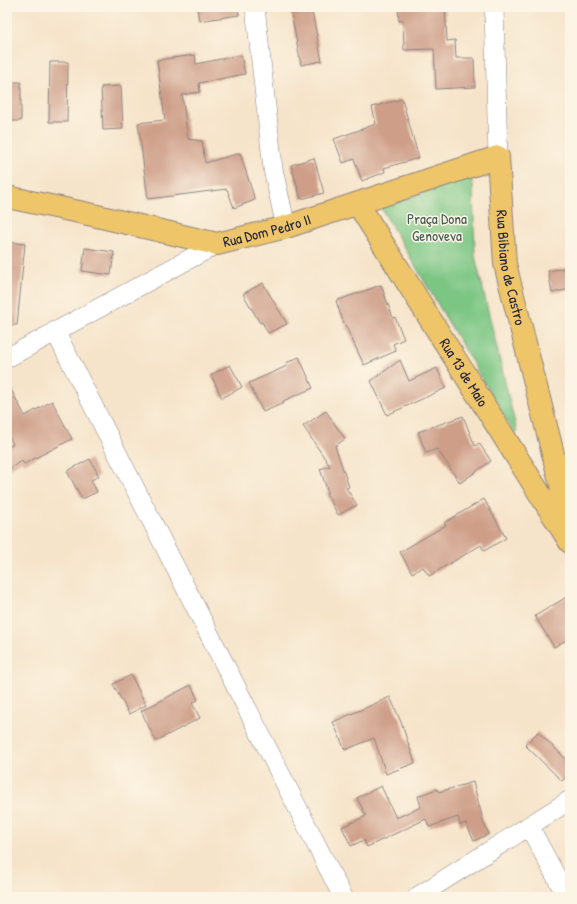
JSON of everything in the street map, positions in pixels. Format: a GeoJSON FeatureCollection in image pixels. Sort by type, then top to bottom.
{"type":"FeatureCollection","features":[{"type":"Feature","properties":{"kind":"main road","name":"Rua Dom Pedro II"},"geometry":{"type":"LineString","coordinates":[[7,197],[84,213],[217,244],[286,227],[498,157]]}},
{"type":"Feature","properties":{"kind":"main road","name":"Rua Bibiano de Castro"},"geometry":{"type":"LineString","coordinates":[[498,157],[505,264],[570,521]]}},
{"type":"Feature","properties":{"kind":"main road","name":"Rua 13 de Maio"},"geometry":{"type":"LineString","coordinates":[[358,204],[570,542]]}},
{"type":"Feature","properties":{"kind":"street"},"geometry":{"type":"LineString","coordinates":[[255,7],[273,169],[286,227]]}},
{"type":"Feature","properties":{"kind":"street","name":"Rua Bibiano de Castro"},"geometry":{"type":"LineString","coordinates":[[494,7],[498,157]]}},
{"type":"Feature","properties":{"kind":"street"},"geometry":{"type":"LineString","coordinates":[[7,358],[217,244]]}},
{"type":"Feature","properties":{"kind":"street"},"geometry":{"type":"LineString","coordinates":[[56,331],[343,897]]}},
{"type":"Feature","properties":{"kind":"street"},"geometry":{"type":"LineString","coordinates":[[417,897],[570,800]]}},
{"type":"Feature","properties":{"kind":"street"},"geometry":{"type":"LineString","coordinates":[[529,826],[567,897]]}},
{"type":"Feature","properties":{"kind":"green space","name":"Praça Dona Genoveva"},"geometry":{"type":"Polygon","coordinates":[[[470,176],[473,185],[475,256],[517,432],[514,433],[381,208],[470,176]]]}},
{"type":"Feature","properties":{"kind":"building"},"geometry":{"type":"Polygon","coordinates":[[[197,7],[238,7],[239,15],[199,21],[197,7]]]}},
{"type":"Feature","properties":{"kind":"building"},"geometry":{"type":"Polygon","coordinates":[[[290,7],[311,7],[322,61],[301,65],[290,7]]]}},
{"type":"Feature","properties":{"kind":"building"},"geometry":{"type":"Polygon","coordinates":[[[398,7],[445,7],[447,41],[455,40],[456,58],[474,58],[475,87],[436,89],[434,49],[404,50],[403,20],[399,21],[398,7]]]}},
{"type":"Feature","properties":{"kind":"building"},"geometry":{"type":"Polygon","coordinates":[[[195,55],[196,64],[241,55],[245,74],[199,83],[200,92],[182,95],[188,139],[202,141],[205,163],[240,153],[255,200],[234,208],[227,189],[148,199],[138,123],[165,120],[157,60],[195,55]]]}},
{"type":"Feature","properties":{"kind":"building"},"geometry":{"type":"Polygon","coordinates":[[[50,62],[68,62],[67,122],[49,122],[50,62]]]}},
{"type":"Feature","properties":{"kind":"building"},"geometry":{"type":"Polygon","coordinates":[[[7,82],[21,82],[21,121],[7,121],[7,82]]]}},
{"type":"Feature","properties":{"kind":"building"},"geometry":{"type":"Polygon","coordinates":[[[121,86],[123,129],[103,130],[101,87],[121,86]]]}},
{"type":"Feature","properties":{"kind":"building"},"geometry":{"type":"Polygon","coordinates":[[[402,99],[419,158],[384,168],[385,172],[362,181],[354,159],[343,163],[334,139],[376,124],[372,107],[402,99]]]}},
{"type":"Feature","properties":{"kind":"building"},"geometry":{"type":"Polygon","coordinates":[[[314,158],[324,193],[301,199],[291,165],[314,158]]]}},
{"type":"Feature","properties":{"kind":"building"},"geometry":{"type":"Polygon","coordinates":[[[7,242],[25,244],[17,325],[7,325],[7,242]]]}},
{"type":"Feature","properties":{"kind":"building"},"geometry":{"type":"Polygon","coordinates":[[[85,248],[114,252],[111,275],[82,271],[85,248]]]}},
{"type":"Feature","properties":{"kind":"building"},"geometry":{"type":"Polygon","coordinates":[[[570,267],[570,289],[552,293],[548,271],[570,267]]]}},
{"type":"Feature","properties":{"kind":"building"},"geometry":{"type":"Polygon","coordinates":[[[263,283],[287,324],[268,333],[262,322],[260,323],[243,294],[263,283]]]}},
{"type":"Feature","properties":{"kind":"building"},"geometry":{"type":"Polygon","coordinates":[[[381,285],[393,318],[395,317],[404,339],[393,344],[396,351],[364,365],[341,316],[336,301],[381,285]]]}},
{"type":"Feature","properties":{"kind":"building"},"geometry":{"type":"Polygon","coordinates":[[[299,357],[313,388],[283,401],[284,403],[263,412],[249,383],[287,366],[286,363],[299,357]]]}},
{"type":"Feature","properties":{"kind":"building"},"geometry":{"type":"Polygon","coordinates":[[[400,360],[409,381],[437,368],[446,388],[387,415],[371,381],[400,360]]]}},
{"type":"Feature","properties":{"kind":"building"},"geometry":{"type":"Polygon","coordinates":[[[230,365],[242,387],[222,398],[211,375],[230,365]]]}},
{"type":"Feature","properties":{"kind":"building"},"geometry":{"type":"Polygon","coordinates":[[[7,382],[25,416],[52,401],[72,439],[24,464],[22,461],[7,470],[7,447],[13,444],[7,433],[7,382]]]}},
{"type":"Feature","properties":{"kind":"building"},"geometry":{"type":"Polygon","coordinates":[[[326,411],[345,439],[335,446],[349,487],[346,488],[357,505],[338,515],[326,493],[328,492],[320,469],[330,466],[303,426],[326,411]]]}},
{"type":"Feature","properties":{"kind":"building"},"geometry":{"type":"Polygon","coordinates":[[[463,416],[475,446],[479,443],[491,461],[460,483],[437,449],[426,453],[418,432],[463,416]]]}},
{"type":"Feature","properties":{"kind":"building"},"geometry":{"type":"Polygon","coordinates":[[[90,459],[99,476],[91,480],[97,492],[82,499],[67,471],[90,459]]]}},
{"type":"Feature","properties":{"kind":"building"},"geometry":{"type":"Polygon","coordinates":[[[484,499],[506,538],[484,551],[481,545],[429,576],[423,567],[412,573],[400,552],[446,525],[444,523],[484,499]]]}},
{"type":"Feature","properties":{"kind":"building"},"geometry":{"type":"Polygon","coordinates":[[[570,595],[570,638],[554,647],[535,616],[570,595]]]}},
{"type":"Feature","properties":{"kind":"building"},"geometry":{"type":"Polygon","coordinates":[[[131,675],[146,705],[129,714],[113,684],[131,675]]]}},
{"type":"Feature","properties":{"kind":"building"},"geometry":{"type":"Polygon","coordinates":[[[191,685],[198,700],[192,703],[200,718],[156,741],[141,711],[191,685]]]}},
{"type":"Feature","properties":{"kind":"building"},"geometry":{"type":"Polygon","coordinates":[[[390,697],[401,722],[415,763],[386,774],[374,738],[345,750],[333,722],[390,697]]]}},
{"type":"Feature","properties":{"kind":"building"},"geometry":{"type":"Polygon","coordinates":[[[538,732],[570,763],[570,773],[562,781],[525,745],[538,732]]]}},
{"type":"Feature","properties":{"kind":"building"},"geometry":{"type":"Polygon","coordinates":[[[473,782],[484,824],[489,834],[474,841],[466,823],[460,825],[458,817],[429,827],[426,819],[367,847],[364,840],[351,846],[342,827],[366,816],[357,798],[381,786],[396,818],[421,807],[418,796],[437,789],[439,792],[473,782]]]}}]}
